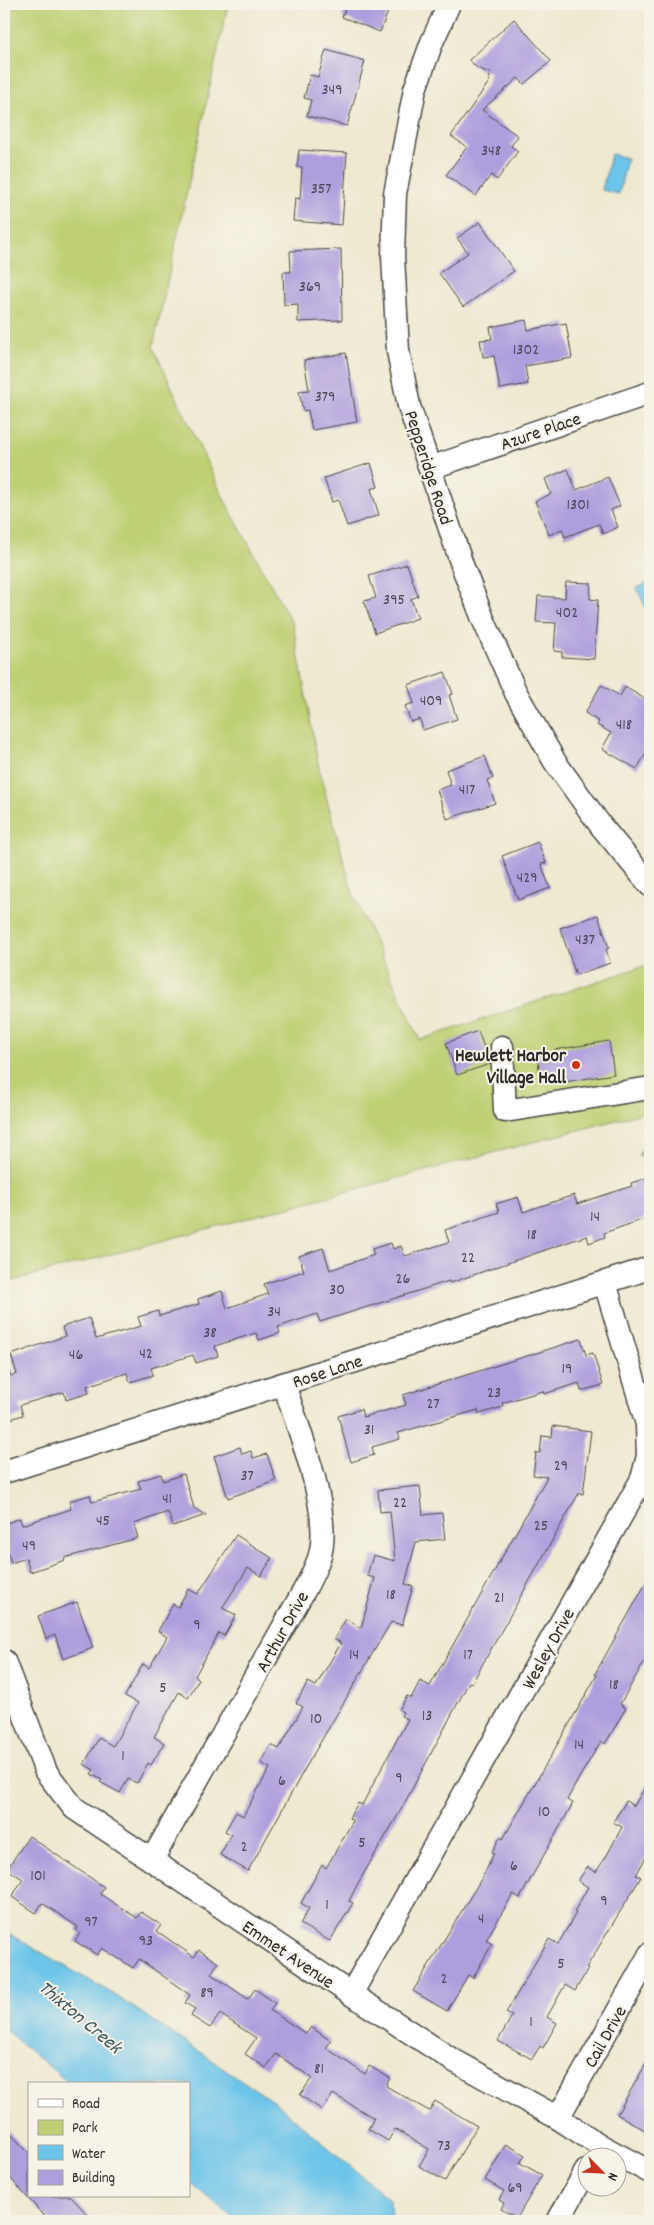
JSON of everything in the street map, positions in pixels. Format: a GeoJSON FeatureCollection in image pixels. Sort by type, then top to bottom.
{"type":"FeatureCollection","features":[{"type":"Feature","properties":{"kind":"street","name":"Pepperidge Road"},"geometry":{"type":"LineString","coordinates":[[449,4],[432,42],[415,89],[395,194],[393,256],[398,351],[409,406],[462,565],[479,610],[516,694],[556,762],[601,826],[650,886]]}},
{"type":"Feature","properties":{"kind":"street","name":"Azure Place"},"geometry":{"type":"LineString","coordinates":[[430,468],[650,393]]}},
{"type":"Feature","properties":{"kind":"street"},"geometry":{"type":"LineString","coordinates":[[502,1047],[505,1111],[650,1088]]}},
{"type":"Feature","properties":{"kind":"street","name":"Rose Lane"},"geometry":{"type":"LineString","coordinates":[[4,1472],[650,1268]]}},
{"type":"Feature","properties":{"kind":"street","name":"Wesley Drive"},"geometry":{"type":"LineString","coordinates":[[351,1994],[642,1480],[648,1456],[647,1424],[605,1283]]}},
{"type":"Feature","properties":{"kind":"street","name":"Arthur Drive"},"geometry":{"type":"LineString","coordinates":[[152,1860],[306,1587],[320,1556],[322,1533],[320,1503],[284,1384]]}},
{"type":"Feature","properties":{"kind":"street","name":"Emmet Avenue"},"geometry":{"type":"LineString","coordinates":[[4,1661],[46,1772],[74,1808],[451,2059],[558,2118],[592,2148]]}},
{"type":"Feature","properties":{"kind":"street","name":"Cail Drive"},"geometry":{"type":"LineString","coordinates":[[558,2118],[650,1954]]}},
{"type":"Feature","properties":{"kind":"street","name":"Emmet Avenue"},"geometry":{"type":"LineString","coordinates":[[626,2163],[650,2172]]}},
{"type":"Feature","properties":{"kind":"street"},"geometry":{"type":"LineString","coordinates":[[558,2221],[576,2189]]}},
{"type":"Feature","properties":{"kind":"green space"},"geometry":{"type":"Polygon","coordinates":[[[4,4],[228,4],[153,347],[224,499],[293,625],[320,774],[353,894],[420,1040],[650,964],[650,1111],[4,1283],[4,4]]]}},
{"type":"Feature","properties":{"kind":"green space"},"geometry":{"type":"Polygon","coordinates":[[[650,1134],[650,1155],[638,1156],[650,1134]]]}},
{"type":"Feature","properties":{"kind":"water"},"geometry":{"type":"Polygon","coordinates":[[[611,154],[627,158],[619,194],[602,190],[611,154]]]}},
{"type":"Feature","properties":{"kind":"water"},"geometry":{"type":"Polygon","coordinates":[[[650,582],[650,618],[637,588],[650,582]]]}},
{"type":"Feature","properties":{"kind":"water","name":"Thixton Creek"},"geometry":{"type":"Polygon","coordinates":[[[4,1931],[115,1995],[277,2104],[390,2200],[391,2221],[237,2221],[190,2183],[190,2082],[68,2082],[4,2029],[4,1931]]]}},
{"type":"Feature","properties":{"kind":"building"},"geometry":{"type":"Polygon","coordinates":[[[347,4],[391,4],[380,32],[342,17],[347,4]]]}},
{"type":"Feature","properties":{"kind":"building"},"geometry":{"type":"Polygon","coordinates":[[[514,19],[551,61],[524,84],[518,78],[482,110],[518,136],[511,146],[518,151],[497,180],[491,175],[476,196],[446,175],[467,147],[451,136],[489,82],[490,73],[477,68],[469,60],[514,19]]]}},
{"type":"Feature","properties":{"kind":"building"},"geometry":{"type":"Polygon","coordinates":[[[326,50],[365,61],[347,126],[307,116],[311,100],[304,98],[310,75],[318,77],[326,50]]]}},
{"type":"Feature","properties":{"kind":"building"},"geometry":{"type":"Polygon","coordinates":[[[299,150],[347,153],[342,225],[293,221],[295,198],[300,199],[302,167],[297,167],[299,150]]]}},
{"type":"Feature","properties":{"kind":"building"},"geometry":{"type":"Polygon","coordinates":[[[480,222],[514,271],[463,307],[439,273],[468,253],[457,238],[480,222]]]}},
{"type":"Feature","properties":{"kind":"building"},"geometry":{"type":"Polygon","coordinates":[[[341,249],[342,320],[298,322],[298,304],[284,305],[283,272],[291,272],[290,251],[341,249]]]}},
{"type":"Feature","properties":{"kind":"building"},"geometry":{"type":"Polygon","coordinates":[[[526,320],[528,330],[566,323],[572,358],[525,366],[528,384],[500,389],[494,356],[483,357],[480,340],[492,339],[490,327],[526,320]]]}},
{"type":"Feature","properties":{"kind":"building"},"geometry":{"type":"Polygon","coordinates":[[[346,353],[357,422],[312,430],[308,410],[303,411],[299,391],[309,390],[304,360],[346,353]]]}},
{"type":"Feature","properties":{"kind":"building"},"geometry":{"type":"Polygon","coordinates":[[[371,463],[378,487],[371,489],[379,515],[347,526],[338,500],[332,502],[324,478],[371,463]]]}},
{"type":"Feature","properties":{"kind":"building"},"geometry":{"type":"Polygon","coordinates":[[[568,469],[576,490],[608,477],[620,506],[611,510],[618,527],[603,534],[599,524],[565,537],[562,529],[549,535],[535,501],[551,494],[545,479],[568,469]]]}},
{"type":"Feature","properties":{"kind":"building"},"geometry":{"type":"Polygon","coordinates":[[[407,564],[418,596],[411,599],[418,618],[375,633],[364,601],[376,598],[369,576],[407,564]]]}},
{"type":"Feature","properties":{"kind":"building"},"geometry":{"type":"Polygon","coordinates":[[[566,582],[591,583],[590,599],[598,600],[594,659],[562,657],[562,652],[554,651],[556,623],[536,622],[538,596],[565,598],[566,582]]]}},
{"type":"Feature","properties":{"kind":"building"},"geometry":{"type":"Polygon","coordinates":[[[445,672],[453,694],[449,695],[457,719],[423,730],[420,719],[411,722],[405,706],[414,703],[408,685],[445,672]]]}},
{"type":"Feature","properties":{"kind":"building"},"geometry":{"type":"Polygon","coordinates":[[[601,685],[620,696],[625,687],[650,702],[650,746],[637,769],[602,749],[611,733],[597,725],[599,722],[585,713],[601,685]]]}},
{"type":"Feature","properties":{"kind":"building"},"geometry":{"type":"Polygon","coordinates":[[[485,756],[493,778],[487,780],[495,803],[447,819],[437,790],[451,785],[446,770],[485,756]]]}},
{"type":"Feature","properties":{"kind":"building"},"geometry":{"type":"Polygon","coordinates":[[[538,842],[546,863],[541,864],[550,888],[518,900],[502,856],[538,842]]]}},
{"type":"Feature","properties":{"kind":"building"},"geometry":{"type":"Polygon","coordinates":[[[598,915],[609,948],[606,949],[610,963],[576,975],[560,928],[598,915]]]}},
{"type":"Feature","properties":{"kind":"building"},"geometry":{"type":"Polygon","coordinates":[[[478,1031],[490,1064],[457,1075],[446,1043],[478,1031]]]}},
{"type":"Feature","properties":{"kind":"building","name":"Hewlett Harbor Village Hall"},"geometry":{"type":"Polygon","coordinates":[[[609,1041],[614,1074],[558,1083],[558,1077],[541,1080],[537,1055],[554,1053],[554,1050],[609,1041]]]}},
{"type":"Feature","properties":{"kind":"building"},"geometry":{"type":"Polygon","coordinates":[[[650,1177],[650,1217],[604,1233],[605,1237],[589,1243],[587,1236],[450,1283],[449,1281],[320,1322],[317,1314],[278,1327],[280,1333],[259,1340],[256,1333],[215,1346],[218,1356],[196,1363],[193,1355],[151,1368],[153,1375],[130,1382],[127,1373],[87,1386],[89,1393],[66,1400],[64,1392],[20,1405],[23,1415],[4,1421],[4,1366],[7,1366],[11,1376],[17,1374],[11,1355],[65,1336],[62,1327],[89,1318],[96,1339],[141,1326],[138,1317],[158,1311],[159,1316],[199,1304],[198,1299],[222,1291],[227,1308],[268,1294],[264,1284],[304,1271],[299,1256],[323,1248],[330,1270],[374,1255],[372,1249],[391,1243],[393,1249],[401,1246],[405,1256],[449,1242],[445,1230],[499,1212],[496,1204],[518,1197],[523,1212],[574,1195],[577,1204],[632,1186],[631,1183],[650,1177]]]}},
{"type":"Feature","properties":{"kind":"building"},"geometry":{"type":"Polygon","coordinates":[[[581,1339],[586,1355],[593,1353],[603,1385],[581,1391],[579,1383],[544,1394],[543,1391],[502,1403],[503,1407],[479,1414],[478,1410],[398,1433],[400,1439],[372,1447],[374,1455],[351,1462],[338,1416],[361,1409],[363,1417],[406,1405],[403,1395],[581,1339]]]}},
{"type":"Feature","properties":{"kind":"building"},"geometry":{"type":"Polygon","coordinates":[[[553,1426],[591,1431],[583,1494],[579,1493],[472,1683],[469,1682],[402,1808],[357,1885],[349,1901],[353,1903],[330,1941],[300,1924],[309,1908],[301,1903],[322,1865],[326,1868],[353,1821],[349,1818],[358,1803],[362,1805],[408,1719],[401,1716],[403,1712],[399,1710],[407,1696],[411,1698],[420,1681],[430,1686],[547,1477],[533,1475],[536,1453],[540,1453],[542,1436],[552,1437],[553,1426]]]}},
{"type":"Feature","properties":{"kind":"building"},"geometry":{"type":"Polygon","coordinates":[[[240,1447],[242,1454],[251,1451],[253,1458],[267,1454],[276,1481],[228,1498],[214,1456],[240,1447]]]}},
{"type":"Feature","properties":{"kind":"building"},"geometry":{"type":"Polygon","coordinates":[[[161,1474],[163,1481],[184,1474],[194,1508],[206,1515],[173,1526],[168,1512],[134,1524],[138,1538],[64,1558],[65,1560],[30,1572],[26,1558],[11,1563],[4,1542],[4,1524],[20,1518],[22,1525],[71,1509],[69,1501],[90,1495],[92,1502],[141,1489],[138,1481],[161,1474]]]}},
{"type":"Feature","properties":{"kind":"building"},"geometry":{"type":"Polygon","coordinates":[[[420,1486],[423,1515],[442,1513],[445,1539],[416,1542],[405,1584],[413,1586],[402,1625],[391,1622],[307,1765],[248,1871],[220,1855],[231,1835],[225,1831],[236,1812],[243,1816],[270,1768],[261,1763],[271,1745],[279,1749],[303,1707],[296,1703],[308,1682],[316,1686],[341,1643],[334,1639],[346,1619],[361,1628],[375,1578],[367,1576],[373,1555],[395,1561],[390,1511],[380,1512],[378,1490],[420,1486]]]}},
{"type":"Feature","properties":{"kind":"building"},"geometry":{"type":"Polygon","coordinates":[[[236,1535],[272,1558],[261,1576],[248,1568],[222,1608],[236,1615],[224,1636],[219,1633],[195,1676],[199,1679],[188,1698],[179,1692],[154,1737],[164,1743],[151,1765],[148,1763],[137,1783],[128,1779],[120,1793],[100,1782],[102,1780],[91,1774],[94,1770],[84,1764],[99,1738],[113,1746],[138,1703],[125,1696],[143,1664],[149,1668],[167,1637],[158,1631],[173,1604],[178,1607],[188,1589],[198,1594],[236,1535]]]}},
{"type":"Feature","properties":{"kind":"building"},"geometry":{"type":"Polygon","coordinates":[[[650,1576],[650,1652],[620,1704],[626,1708],[605,1744],[601,1741],[579,1778],[567,1800],[573,1803],[520,1898],[513,1894],[486,1940],[492,1944],[473,1978],[468,1975],[447,2011],[413,1991],[483,1876],[500,1837],[503,1839],[583,1700],[597,1675],[595,1674],[650,1576]]]}},
{"type":"Feature","properties":{"kind":"building"},"geometry":{"type":"Polygon","coordinates":[[[77,1602],[93,1648],[63,1659],[55,1635],[46,1639],[38,1616],[77,1602]]]}},
{"type":"Feature","properties":{"kind":"building"},"geometry":{"type":"Polygon","coordinates":[[[650,1779],[650,1850],[636,1875],[641,1877],[586,1968],[588,1969],[575,1991],[565,1985],[547,2017],[557,2023],[543,2048],[540,2046],[532,2059],[498,2041],[512,2016],[506,2013],[549,1939],[558,1944],[576,1913],[574,1912],[588,1887],[578,1881],[587,1867],[596,1872],[622,1827],[613,1822],[626,1801],[634,1806],[650,1779]]]}},
{"type":"Feature","properties":{"kind":"building"},"geometry":{"type":"Polygon","coordinates":[[[29,1836],[104,1887],[100,1894],[137,1918],[141,1912],[161,1925],[157,1931],[194,1957],[199,1950],[218,1963],[211,1974],[248,1999],[255,1989],[275,2003],[270,2010],[306,2034],[311,2027],[331,2041],[326,2048],[365,2074],[369,2066],[390,2078],[386,2086],[429,2111],[435,2101],[477,2126],[445,2181],[419,2166],[429,2149],[395,2129],[388,2141],[368,2129],[374,2118],[333,2094],[322,2110],[300,2095],[312,2078],[276,2054],[266,2068],[245,2054],[256,2038],[220,2014],[210,2028],[191,2016],[195,2009],[185,2003],[190,1995],[139,1959],[133,1968],[102,1948],[97,1955],[75,1941],[80,1933],[76,1930],[78,1927],[42,1903],[36,1913],[12,1897],[23,1879],[7,1869],[29,1836]]]}},
{"type":"Feature","properties":{"kind":"building"},"geometry":{"type":"Polygon","coordinates":[[[650,2057],[650,2133],[617,2114],[650,2057]]]}},
{"type":"Feature","properties":{"kind":"building"},"geometry":{"type":"Polygon","coordinates":[[[4,2127],[28,2152],[28,2198],[4,2171],[4,2127]]]}},
{"type":"Feature","properties":{"kind":"building"},"geometry":{"type":"Polygon","coordinates":[[[506,2144],[525,2155],[520,2163],[542,2175],[517,2218],[501,2209],[504,2203],[499,2200],[504,2191],[485,2180],[506,2144]]]}},
{"type":"Feature","properties":{"kind":"building"},"geometry":{"type":"Polygon","coordinates":[[[28,2198],[72,2198],[94,2221],[50,2221],[28,2198]]]}},
{"type":"Feature","properties":{"kind":"place","name":"Hewlett Harbor Village Hall"},"geometry":{"type":"Point","coordinates":[576,1065]}}]}
